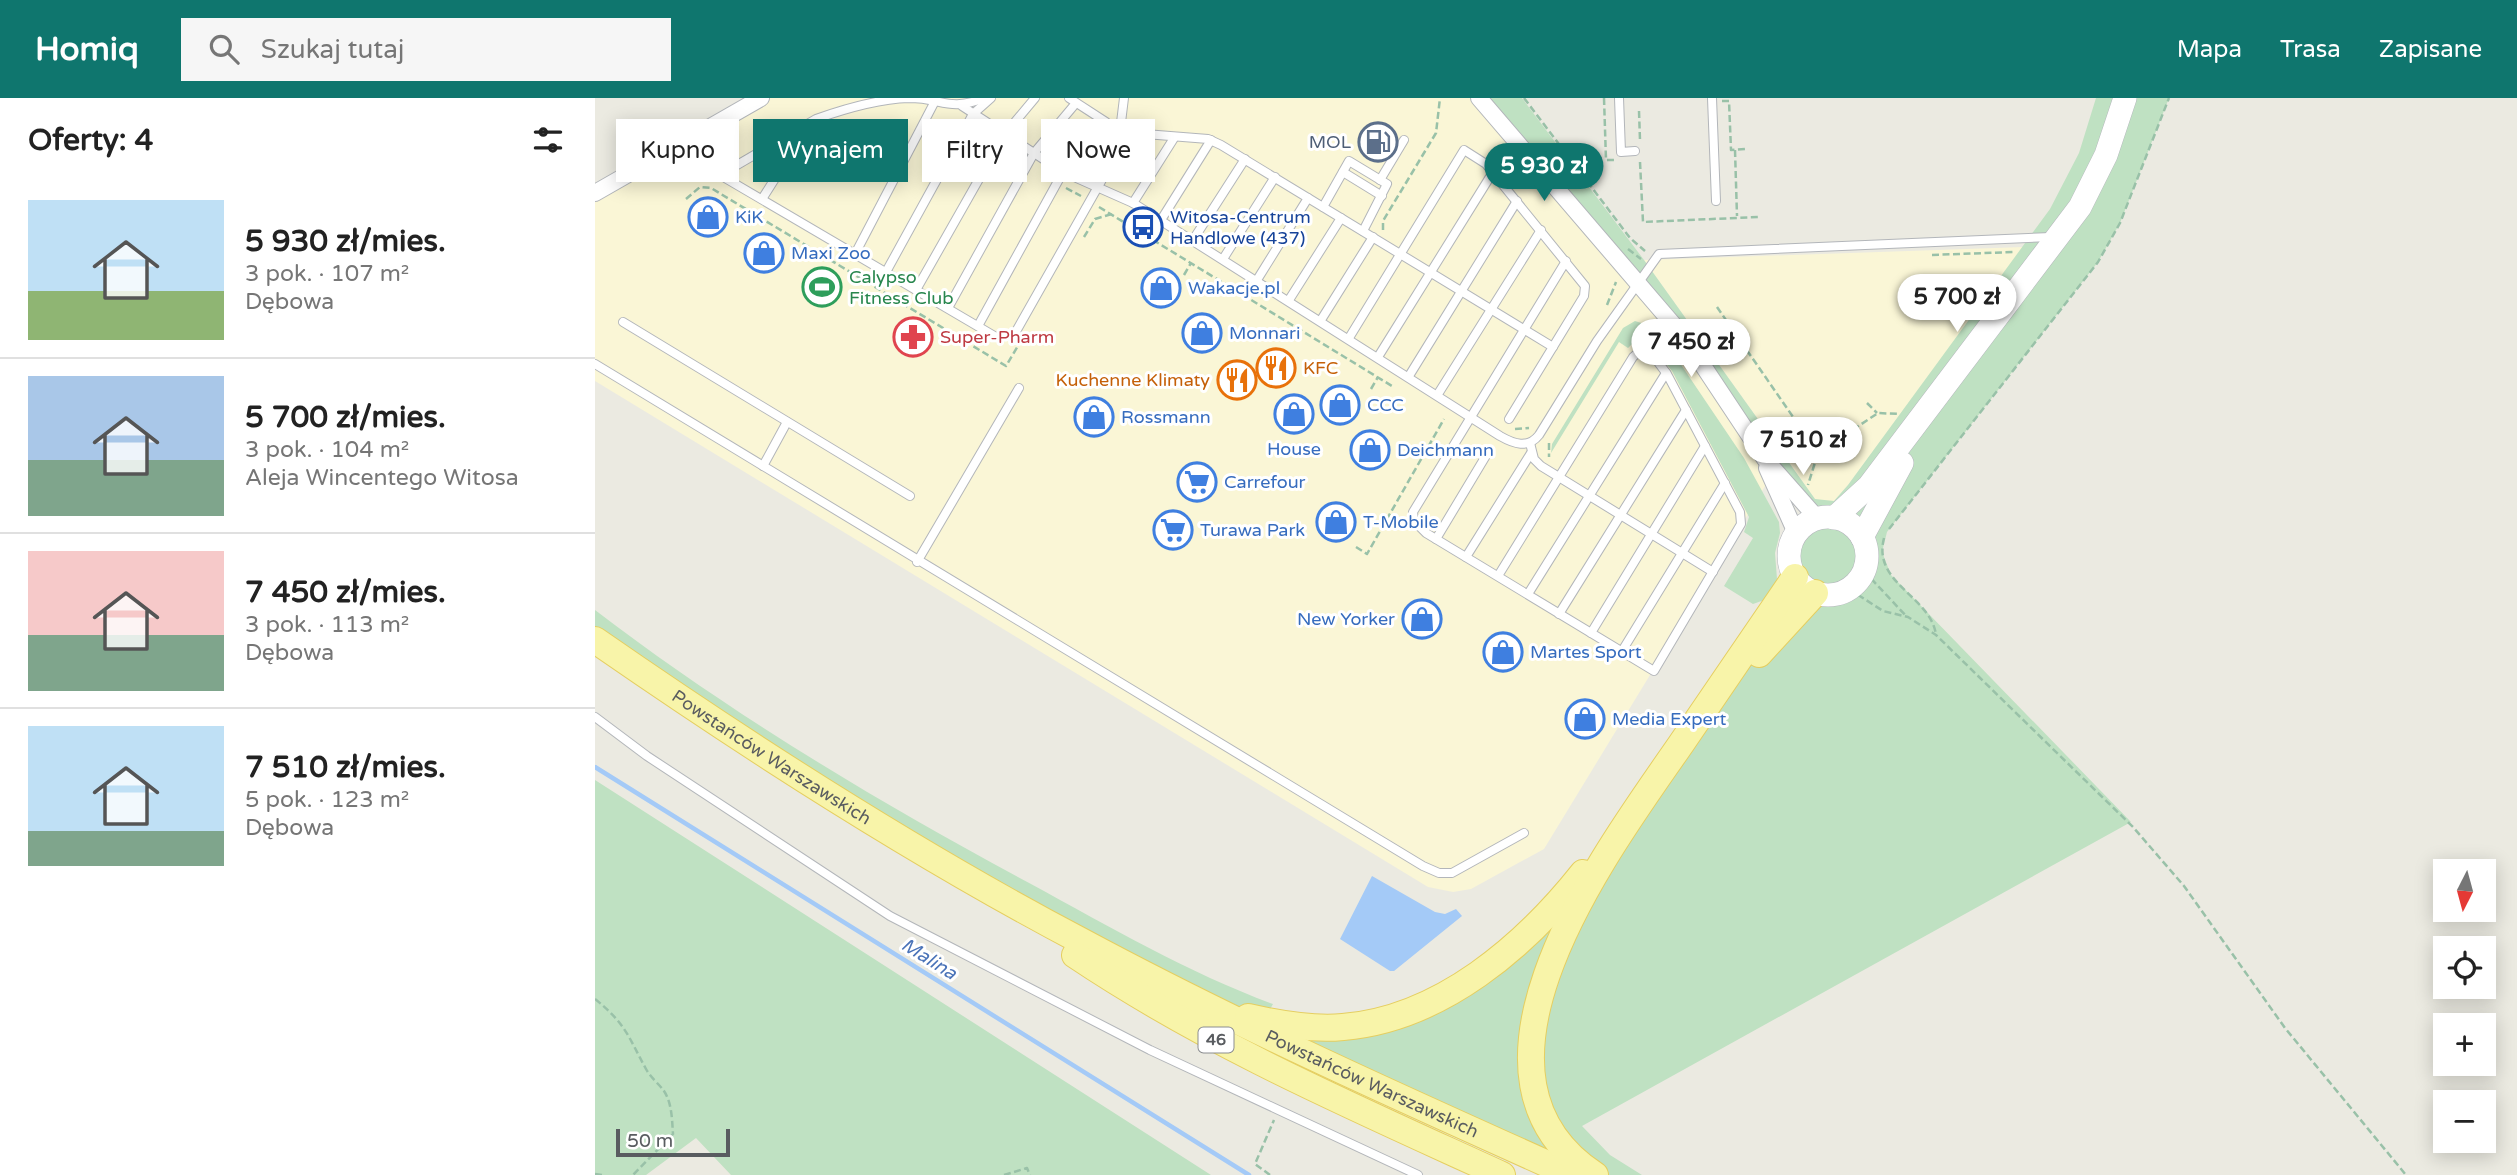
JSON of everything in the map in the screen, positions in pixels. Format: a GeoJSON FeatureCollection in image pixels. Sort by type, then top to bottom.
{"type":"FeatureCollection","features":[{"type":"Feature","properties":{"kind":"main road"},"geometry":{"type":"LineString","coordinates":[[1595,1175],[1561,1145],[1545,1121],[1533,1089],[1531,1055],[1537,1008],[1548,975],[1582,896],[1614,838],[1712,699],[1805,585]]}},
{"type":"Feature","properties":{"kind":"main road","name":"Powstańców Warszawskich"},"geometry":{"type":"LineString","coordinates":[[595,640],[739,741],[950,869],[1119,984],[1191,1027],[1502,1175]]}},
{"type":"Feature","properties":{"kind":"main road"},"geometry":{"type":"LineString","coordinates":[[1211,1008],[1288,1024],[1342,1028],[1376,1021],[1417,1007],[1481,973],[1520,942],[1614,838]]}},
{"type":"Feature","properties":{"kind":"main road","name":"Powstańców Warszawskich"},"geometry":{"type":"LineString","coordinates":[[950,869],[1211,1008],[1343,1072],[1572,1175]]}},
{"type":"Feature","properties":{"kind":"street"},"geometry":{"type":"LineString","coordinates":[[595,193],[761,98]]}},
{"type":"Feature","properties":{"kind":"street"},"geometry":{"type":"LineString","coordinates":[[1479,98],[1638,283],[1701,361],[1765,459],[1826,518],[1850,524],[1862,537],[1866,548],[1864,571],[1849,589],[1827,595],[1805,585],[1789,555],[1796,533],[1770,478],[1765,459]]}},
{"type":"Feature","properties":{"kind":"street"},"geometry":{"type":"LineString","coordinates":[[1796,533],[1859,497],[1911,421],[2060,236],[2098,175],[2125,98]]}},
{"type":"Feature","properties":{"kind":"street"},"geometry":{"type":"LineString","coordinates":[[1862,537],[1901,465],[1911,421]]}},
{"type":"Feature","properties":{"kind":"lane"},"geometry":{"type":"LineString","coordinates":[[818,119],[832,113],[909,98],[962,106],[985,98]]}},
{"type":"Feature","properties":{"kind":"lane"},"geometry":{"type":"LineString","coordinates":[[970,119],[991,98]]}},
{"type":"Feature","properties":{"kind":"lane"},"geometry":{"type":"LineString","coordinates":[[1017,119],[1035,98]]}},
{"type":"Feature","properties":{"kind":"lane"},"geometry":{"type":"LineString","coordinates":[[1122,119],[1125,98]]}},
{"type":"Feature","properties":{"kind":"lane"},"geometry":{"type":"LineString","coordinates":[[1619,98],[1621,152],[1637,155]]}},
{"type":"Feature","properties":{"kind":"lane"},"geometry":{"type":"LineString","coordinates":[[1712,98],[1716,201]]}},
{"type":"Feature","properties":{"kind":"lane"},"geometry":{"type":"LineString","coordinates":[[948,309],[1034,153],[1073,100],[1102,119]]}},
{"type":"Feature","properties":{"kind":"lane"},"geometry":{"type":"LineString","coordinates":[[855,254],[935,103]]}},
{"type":"Feature","properties":{"kind":"lane"},"geometry":{"type":"LineString","coordinates":[[962,106],[980,119]]}},
{"type":"Feature","properties":{"kind":"lane"},"geometry":{"type":"LineString","coordinates":[[1155,136],[1211,140],[1553,347]]}},
{"type":"Feature","properties":{"kind":"lane"},"geometry":{"type":"LineString","coordinates":[[1133,203],[1174,138]]}},
{"type":"Feature","properties":{"kind":"lane"},"geometry":{"type":"LineString","coordinates":[[1161,220],[1211,140]]}},
{"type":"Feature","properties":{"kind":"lane"},"geometry":{"type":"LineString","coordinates":[[1380,180],[1404,140]]}},
{"type":"Feature","properties":{"kind":"lane"},"geometry":{"type":"LineString","coordinates":[[1027,149],[1041,158]]}},
{"type":"Feature","properties":{"kind":"lane"},"geometry":{"type":"LineString","coordinates":[[1349,338],[1464,150],[1481,159],[1493,172],[1583,282],[1585,291],[1509,419]]}},
{"type":"Feature","properties":{"kind":"lane"},"geometry":{"type":"LineString","coordinates":[[753,155],[720,174],[996,337],[1014,335],[1100,182]]}},
{"type":"Feature","properties":{"kind":"lane"},"geometry":{"type":"LineString","coordinates":[[1193,240],[1245,159]]}},
{"type":"Feature","properties":{"kind":"lane"},"geometry":{"type":"LineString","coordinates":[[1323,207],[1349,161],[1387,184],[1363,231]]}},
{"type":"Feature","properties":{"kind":"lane"},"geometry":{"type":"LineString","coordinates":[[1343,172],[1381,196]]}},
{"type":"Feature","properties":{"kind":"lane"},"geometry":{"type":"LineString","coordinates":[[1378,356],[1493,172]]}},
{"type":"Feature","properties":{"kind":"lane"},"geometry":{"type":"LineString","coordinates":[[1223,259],[1275,177]]}},
{"type":"Feature","properties":{"kind":"lane"},"geometry":{"type":"LineString","coordinates":[[762,199],[773,182]]}},
{"type":"Feature","properties":{"kind":"lane"},"geometry":{"type":"LineString","coordinates":[[886,272],[936,182]]}},
{"type":"Feature","properties":{"kind":"lane"},"geometry":{"type":"LineString","coordinates":[[916,290],[977,182]]}},
{"type":"Feature","properties":{"kind":"lane"},"geometry":{"type":"LineString","coordinates":[[1086,182],[1133,203],[1161,220],[1510,442],[1530,443],[1539,435],[1597,341],[1659,254],[2060,236]]}},
{"type":"Feature","properties":{"kind":"lane"},"geometry":{"type":"LineString","coordinates":[[978,326],[1057,183]]}},
{"type":"Feature","properties":{"kind":"lane"},"geometry":{"type":"LineString","coordinates":[[1257,280],[1308,198]]}},
{"type":"Feature","properties":{"kind":"lane"},"geometry":{"type":"LineString","coordinates":[[1409,376],[1517,201]]}},
{"type":"Feature","properties":{"kind":"lane"},"geometry":{"type":"LineString","coordinates":[[1289,300],[1341,218]]}},
{"type":"Feature","properties":{"kind":"lane"},"geometry":{"type":"LineString","coordinates":[[1438,394],[1541,230]]}},
{"type":"Feature","properties":{"kind":"lane"},"geometry":{"type":"LineString","coordinates":[[1321,320],[1373,237]]}},
{"type":"Feature","properties":{"kind":"lane"},"geometry":{"type":"LineString","coordinates":[[1498,576],[1636,353],[1649,353],[1666,373],[1740,512],[1741,524],[1654,671],[1436,539],[1418,526],[1413,512],[1566,261]]}},
{"type":"Feature","properties":{"kind":"lane"},"geometry":{"type":"LineString","coordinates":[[623,322],[910,496]]}},
{"type":"Feature","properties":{"kind":"lane"},"geometry":{"type":"LineString","coordinates":[[595,365],[1423,866],[1439,873],[1452,873],[1524,833]]}},
{"type":"Feature","properties":{"kind":"lane"},"geometry":{"type":"LineString","coordinates":[[1528,594],[1666,373]]}},
{"type":"Feature","properties":{"kind":"lane"},"geometry":{"type":"LineString","coordinates":[[917,562],[1019,388]]}},
{"type":"Feature","properties":{"kind":"lane"},"geometry":{"type":"LineString","coordinates":[[1559,614],[1686,410]]}},
{"type":"Feature","properties":{"kind":"lane"},"geometry":{"type":"LineString","coordinates":[[763,466],[787,422]]}},
{"type":"Feature","properties":{"kind":"lane"},"geometry":{"type":"LineString","coordinates":[[1530,443],[1531,453],[1541,466],[1713,572]]}},
{"type":"Feature","properties":{"kind":"lane"},"geometry":{"type":"LineString","coordinates":[[1591,633],[1705,446]]}},
{"type":"Feature","properties":{"kind":"lane"},"geometry":{"type":"LineString","coordinates":[[1467,557],[1531,453]]}},
{"type":"Feature","properties":{"kind":"lane"},"geometry":{"type":"LineString","coordinates":[[1436,539],[1487,454]]}},
{"type":"Feature","properties":{"kind":"lane"},"geometry":{"type":"LineString","coordinates":[[1622,651],[1725,483]]}},
{"type":"Feature","properties":{"kind":"lane"},"geometry":{"type":"LineString","coordinates":[[595,718],[647,756],[890,916],[1033,992],[1418,1175]]}},
{"type":"Feature","properties":{"kind":"path"},"geometry":{"type":"LineString","coordinates":[[1383,221],[1436,133],[1440,98]]}},
{"type":"Feature","properties":{"kind":"path"},"geometry":{"type":"LineString","coordinates":[[1524,98],[1630,237],[1648,253]]}},
{"type":"Feature","properties":{"kind":"path"},"geometry":{"type":"LineString","coordinates":[[1719,98],[1719,102],[1728,101],[1731,150],[1746,149]]}},
{"type":"Feature","properties":{"kind":"path"},"geometry":{"type":"LineString","coordinates":[[1936,635],[1929,619],[1891,576],[1883,558],[1885,537],[2098,262],[2120,223],[2169,98]]}},
{"type":"Feature","properties":{"kind":"path"},"geometry":{"type":"LineString","coordinates":[[1735,150],[1737,218]]}},
{"type":"Feature","properties":{"kind":"path"},"geometry":{"type":"LineString","coordinates":[[1637,155],[1643,222],[1759,217]]}},
{"type":"Feature","properties":{"kind":"path"},"geometry":{"type":"LineString","coordinates":[[1057,183],[1392,386]]}},
{"type":"Feature","properties":{"kind":"path"},"geometry":{"type":"LineString","coordinates":[[1184,275],[1191,263]]}},
{"type":"Feature","properties":{"kind":"path"},"geometry":{"type":"LineString","coordinates":[[1717,307],[1818,453]]}},
{"type":"Feature","properties":{"kind":"path"},"geometry":{"type":"LineString","coordinates":[[1021,340],[1031,346]]}},
{"type":"Feature","properties":{"kind":"path"},"geometry":{"type":"LineString","coordinates":[[1371,389],[1378,377]]}},
{"type":"Feature","properties":{"kind":"path"},"geometry":{"type":"LineString","coordinates":[[1867,403],[1878,413],[1911,421]]}},
{"type":"Feature","properties":{"kind":"path"},"geometry":{"type":"LineString","coordinates":[[1805,495],[1818,453],[1878,413]]}},
{"type":"Feature","properties":{"kind":"path"},"geometry":{"type":"LineString","coordinates":[[1356,547],[1367,554],[1444,419]]}},
{"type":"Feature","properties":{"kind":"path"},"geometry":{"type":"LineString","coordinates":[[1864,571],[1908,617],[1936,635],[2133,827],[2184,886],[2307,1056],[2406,1175]]}},
{"type":"Feature","properties":{"kind":"path"},"geometry":{"type":"LineString","coordinates":[[1849,589],[1883,611],[1908,617]]}},
{"type":"Feature","properties":{"kind":"path"},"geometry":{"type":"LineString","coordinates":[[595,999],[606,1005],[630,1035],[647,1072],[665,1093],[670,1109],[673,1135],[633,1175]]}},
{"type":"Feature","properties":{"kind":"path"},"geometry":{"type":"LineString","coordinates":[[1270,1175],[1255,1164],[1278,1110]]}},
{"type":"Feature","properties":{"kind":"path"},"geometry":{"type":"LineString","coordinates":[[1004,1175],[1027,1168],[1030,1175]]}},
{"type":"Feature","properties":{"kind":"path"},"geometry":{"type":"LineString","coordinates":[[595,1174],[602,1175]]}},
{"type":"Feature","properties":{"kind":"shaded area","name":"Turawa Park"},"geometry":{"type":"Polygon","coordinates":[[[761,98],[1479,98],[1646,291],[1770,478],[1544,849],[1471,889],[1453,892],[1428,887],[595,381],[595,193],[616,181],[739,182],[739,119],[724,119],[761,98]]]}},
{"type":"Feature","properties":{"kind":"shaded area"},"geometry":{"type":"Polygon","coordinates":[[[2024,247],[1848,485],[1834,501],[1825,502],[1815,499],[1644,260],[2024,247]]]}},
{"type":"Feature","properties":{"kind":"green space"},"geometry":{"type":"Polygon","coordinates":[[[1479,98],[1522,98],[1644,260],[1815,499],[1834,501],[2050,209],[2079,153],[2096,98],[2169,98],[2120,223],[2098,262],[1887,532],[1882,552],[1891,575],[2131,822],[1582,1126],[1610,1155],[1642,1175],[1572,1175],[1082,942],[595,640],[595,610],[753,721],[918,822],[1150,948],[1273,1004],[1264,1020],[1309,1027],[1417,1007],[1568,891],[1790,567],[1790,551],[1798,532],[1817,518],[1701,361],[1479,98]]]}},
{"type":"Feature","properties":{"kind":"green space"},"geometry":{"type":"Polygon","coordinates":[[[1635,321],[1651,326],[1663,338],[1744,458],[1779,522],[1780,533],[1775,553],[1777,579],[1770,598],[1753,604],[1724,586],[1753,538],[1744,532],[1749,517],[1672,371],[1648,342],[1635,341],[1628,348],[1619,342],[1551,453],[1552,444],[1623,328],[1635,321]]]}},
{"type":"Feature","properties":{"kind":"green space"},"geometry":{"type":"Polygon","coordinates":[[[595,780],[1211,1175],[731,1175],[696,1138],[646,1175],[595,1175],[595,780]]]}},
{"type":"Feature","properties":{"kind":"water"},"geometry":{"type":"Polygon","coordinates":[[[1372,876],[1435,912],[1445,914],[1456,909],[1462,916],[1394,971],[1390,971],[1340,939],[1372,876]]]}},
{"type":"Feature","properties":{"kind":"waterway","name":"Malina"},"geometry":{"type":"LineString","coordinates":[[595,767],[1249,1175]]}},
{"type":"Feature","properties":{"kind":"place","name":"MOL"},"geometry":{"type":"Point","coordinates":[1378,142]}},
{"type":"Feature","properties":{"kind":"place","name":"KiK"},"geometry":{"type":"Point","coordinates":[708,217]}},
{"type":"Feature","properties":{"kind":"place","name":"Witosa-Centrum Handlowe (437)"},"geometry":{"type":"Point","coordinates":[1143,227]}},
{"type":"Feature","properties":{"kind":"place","name":"Maxi Zoo"},"geometry":{"type":"Point","coordinates":[764,253]}},
{"type":"Feature","properties":{"kind":"place","name":"Calypso Fitness Club"},"geometry":{"type":"Point","coordinates":[822,287]}},
{"type":"Feature","properties":{"kind":"place","name":"Wakacje.pl"},"geometry":{"type":"Point","coordinates":[1161,288]}},
{"type":"Feature","properties":{"kind":"place","name":"Monnari"},"geometry":{"type":"Point","coordinates":[1202,333]}},
{"type":"Feature","properties":{"kind":"place","name":"Super-Pharm"},"geometry":{"type":"Point","coordinates":[913,337]}},
{"type":"Feature","properties":{"kind":"place","name":"KFC"},"geometry":{"type":"Point","coordinates":[1276,368]}},
{"type":"Feature","properties":{"kind":"place","name":"Kuchenne Klimaty"},"geometry":{"type":"Point","coordinates":[1237,380]}},
{"type":"Feature","properties":{"kind":"place","name":"CCC"},"geometry":{"type":"Point","coordinates":[1340,405]}},
{"type":"Feature","properties":{"kind":"place","name":"House"},"geometry":{"type":"Point","coordinates":[1294,414]}},
{"type":"Feature","properties":{"kind":"place","name":"Rossmann"},"geometry":{"type":"Point","coordinates":[1094,417]}},
{"type":"Feature","properties":{"kind":"place","name":"Deichmann"},"geometry":{"type":"Point","coordinates":[1370,450]}},
{"type":"Feature","properties":{"kind":"place","name":"Carrefour"},"geometry":{"type":"Point","coordinates":[1197,482]}},
{"type":"Feature","properties":{"kind":"place","name":"T-Mobile"},"geometry":{"type":"Point","coordinates":[1336,522]}},
{"type":"Feature","properties":{"kind":"place","name":"Turawa Park"},"geometry":{"type":"Point","coordinates":[1173,530]}},
{"type":"Feature","properties":{"kind":"place","name":"New Yorker"},"geometry":{"type":"Point","coordinates":[1422,619]}},
{"type":"Feature","properties":{"kind":"place","name":"Martes Sport"},"geometry":{"type":"Point","coordinates":[1503,652]}},
{"type":"Feature","properties":{"kind":"place","name":"Media Expert"},"geometry":{"type":"Point","coordinates":[1585,719]}}]}
